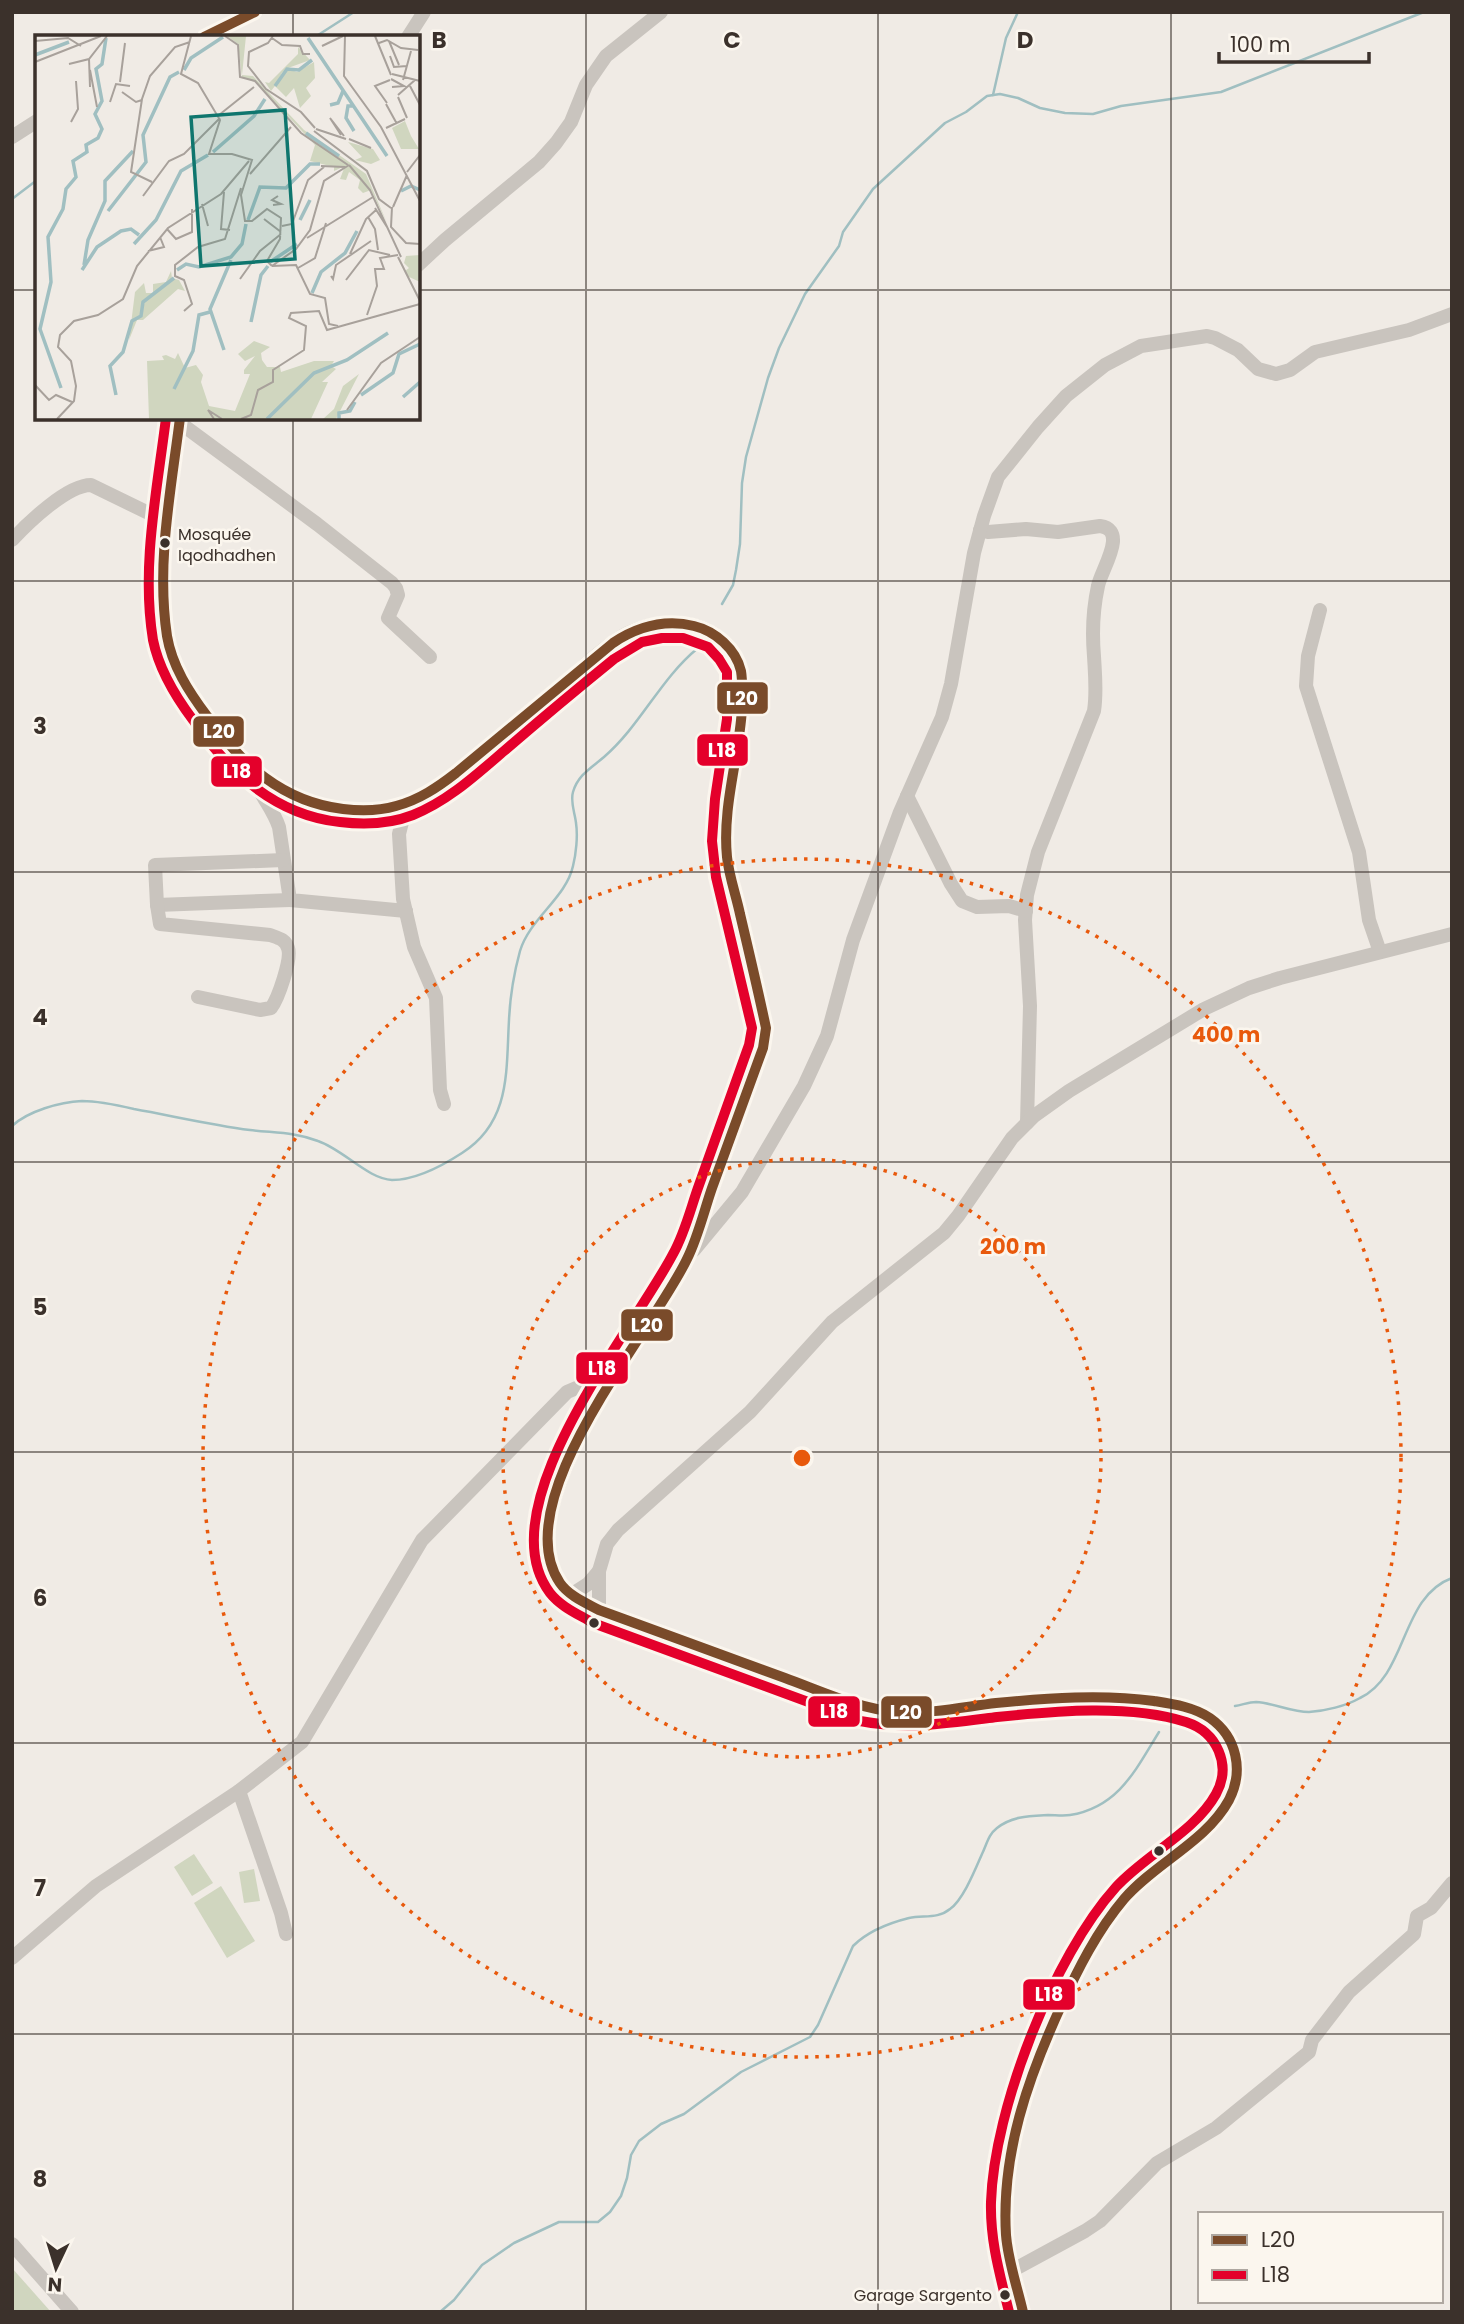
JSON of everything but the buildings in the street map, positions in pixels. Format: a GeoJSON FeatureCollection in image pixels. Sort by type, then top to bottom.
{"type":"FeatureCollection","features":[{"type":"Feature","properties":{"kind":"street"},"geometry":{"type":"LineString","coordinates":[[207,35],[256,12]]}},
{"type":"Feature","properties":{"kind":"street"},"geometry":{"type":"LineString","coordinates":[[409,35],[424,12]]}},
{"type":"Feature","properties":{"kind":"street"},"geometry":{"type":"LineString","coordinates":[[420,263],[539,162],[571,122],[586,85],[606,56],[661,12]]}},
{"type":"Feature","properties":{"kind":"street"},"geometry":{"type":"LineString","coordinates":[[12,137],[35,122]]}},
{"type":"Feature","properties":{"kind":"street"},"geometry":{"type":"LineString","coordinates":[[1023,2312],[1006,2235],[1009,2167],[1020,2108],[1036,2060],[1080,1965],[1118,1906],[1136,1886],[1191,1841],[1224,1807],[1235,1785],[1236,1764],[1226,1731],[1213,1719],[1192,1709],[1101,1699],[1043,1699],[938,1712],[889,1713],[863,1707],[599,1610],[571,1595],[558,1581],[549,1562],[549,1516],[578,1438],[687,1259],[742,1192],[804,1086],[827,1036],[853,940],[907,796],[942,717],[951,684],[980,530],[998,477],[1030,437],[1080,384],[1128,351],[1155,342],[1207,336],[1238,350],[1258,369],[1276,374],[1290,370],[1315,352],[1409,330],[1452,314]]}},
{"type":"Feature","properties":{"kind":"street"},"geometry":{"type":"LineString","coordinates":[[430,657],[387,618],[397,599],[396,587],[180,421],[167,522],[164,613],[173,660],[189,691],[213,727],[254,771],[276,789],[300,800],[324,807],[372,810],[421,796],[448,779],[625,635],[646,625],[696,626],[715,634],[730,650],[740,668],[742,718],[729,800],[727,859],[766,1028],[763,1048],[687,1259]]}},
{"type":"Feature","properties":{"kind":"street"},"geometry":{"type":"LineString","coordinates":[[12,540],[55,503],[77,487],[86,485],[167,522]]}},
{"type":"Feature","properties":{"kind":"street"},"geometry":{"type":"LineString","coordinates":[[980,530],[988,532],[1026,529],[1058,532],[1100,526],[1110,531],[1113,543],[1110,557],[1100,574],[1094,605],[1094,711],[1038,852],[1027,895],[1030,1006],[1027,1123]]}},
{"type":"Feature","properties":{"kind":"street"},"geometry":{"type":"LineString","coordinates":[[1320,610],[1308,656],[1306,686],[1359,852],[1369,920],[1380,953]]}},
{"type":"Feature","properties":{"kind":"street"},"geometry":{"type":"LineString","coordinates":[[254,771],[258,789],[279,827],[290,900]]}},
{"type":"Feature","properties":{"kind":"street"},"geometry":{"type":"LineString","coordinates":[[907,796],[962,901],[976,908],[1009,906],[1026,911]]}},
{"type":"Feature","properties":{"kind":"street"},"geometry":{"type":"LineString","coordinates":[[407,802],[399,834],[401,874],[406,911],[419,962],[436,998],[440,1090],[444,1104]]}},
{"type":"Feature","properties":{"kind":"street"},"geometry":{"type":"LineString","coordinates":[[198,997],[260,1010],[271,1008],[284,977],[288,948],[282,939],[270,935],[163,925],[159,921],[155,865],[283,860]]}},
{"type":"Feature","properties":{"kind":"street"},"geometry":{"type":"LineString","coordinates":[[157,905],[290,900],[406,911]]}},
{"type":"Feature","properties":{"kind":"street"},"geometry":{"type":"LineString","coordinates":[[599,1610],[599,1571],[607,1544],[618,1530],[750,1412],[832,1322],[944,1233],[1012,1138],[1027,1123],[1069,1091],[1227,998],[1293,974],[1452,934]]}},
{"type":"Feature","properties":{"kind":"street"},"geometry":{"type":"LineString","coordinates":[[12,1958],[96,1886],[239,1791],[302,1741],[422,1540],[567,1392],[618,1370]]}},
{"type":"Feature","properties":{"kind":"street"},"geometry":{"type":"LineString","coordinates":[[571,1595],[588,1584],[599,1571]]}},
{"type":"Feature","properties":{"kind":"street"},"geometry":{"type":"LineString","coordinates":[[239,1791],[286,1934]]}},
{"type":"Feature","properties":{"kind":"street"},"geometry":{"type":"LineString","coordinates":[[1013,2270],[1100,2221],[1157,2163],[1216,2128],[1308,2052],[1312,2040],[1342,2001],[1414,1934],[1417,1916],[1431,1908],[1452,1883]]}},
{"type":"Feature","properties":{"kind":"street"},"geometry":{"type":"LineString","coordinates":[[12,2244],[72,2312]]}},
{"type":"Feature","properties":{"kind":"green space"},"geometry":{"type":"Polygon","coordinates":[[[194,1854],[213,1883],[192,1896],[174,1867],[194,1854]]]}},
{"type":"Feature","properties":{"kind":"green space"},"geometry":{"type":"Polygon","coordinates":[[[254,1869],[260,1901],[244,1903],[239,1872],[254,1869]]]}},
{"type":"Feature","properties":{"kind":"green space"},"geometry":{"type":"Polygon","coordinates":[[[221,1886],[255,1941],[227,1958],[194,1903],[221,1886]]]}},
{"type":"Feature","properties":{"kind":"green space"},"geometry":{"type":"Polygon","coordinates":[[[12,2268],[51,2312],[12,2312],[12,2268]]]}},
{"type":"Feature","properties":{"kind":"waterway"},"geometry":{"type":"LineString","coordinates":[[318,35],[354,12]]}},
{"type":"Feature","properties":{"kind":"waterway"},"geometry":{"type":"LineString","coordinates":[[993,95],[1006,38],[1018,12]]}},
{"type":"Feature","properties":{"kind":"waterway"},"geometry":{"type":"LineString","coordinates":[[722,604],[733,585],[736,570],[746,457],[779,348],[805,294],[839,246],[843,232],[873,189],[945,123],[966,112],[987,96],[1000,94],[1018,98],[1040,108],[1065,113],[1093,114],[1121,106],[1221,92],[1424,12]]}},
{"type":"Feature","properties":{"kind":"waterway"},"geometry":{"type":"LineString","coordinates":[[12,199],[35,182]]}},
{"type":"Feature","properties":{"kind":"waterway"},"geometry":{"type":"LineString","coordinates":[[12,1126],[27,1116],[54,1105],[82,1101],[101,1102],[221,1126],[309,1138],[328,1145],[374,1175],[392,1180],[419,1175],[462,1153],[478,1140],[498,1111],[506,1076],[510,1003],[520,951],[532,928],[563,888],[573,866],[577,839],[572,800],[575,786],[629,731],[672,674],[698,648]]}},
{"type":"Feature","properties":{"kind":"waterway"},"geometry":{"type":"LineString","coordinates":[[1235,1706],[1256,1702],[1309,1712],[1335,1708],[1360,1698],[1376,1687],[1387,1672],[1422,1602],[1435,1588],[1452,1578]]}},
{"type":"Feature","properties":{"kind":"waterway"},"geometry":{"type":"LineString","coordinates":[[440,2312],[454,2300],[482,2265],[514,2243],[559,2222],[598,2222],[610,2212],[621,2196],[631,2155],[639,2141],[661,2124],[684,2114],[741,2072],[810,2037],[818,2025],[853,1946],[872,1932],[894,1922],[936,1915],[955,1905],[990,1837],[1003,1824],[1028,1816],[1070,1815],[1087,1811],[1114,1795],[1134,1772],[1159,1732]]}},
{"type":"Feature","properties":{"kind":"transit line","name":"L20"},"geometry":{"type":"LineString","coordinates":[[208,35],[255,12]]}},
{"type":"Feature","properties":{"kind":"transit line","name":"L18"},"geometry":{"type":"LineString","coordinates":[[166,420],[149,557],[150,612],[156,651],[174,692],[222,757],[256,788],[295,810],[316,818],[368,823],[395,820],[426,809],[461,787],[614,659],[642,642],[683,638],[708,647],[727,672],[727,719],[715,799],[712,841],[716,877],[752,1028],[749,1045],[677,1246],[599,1372],[572,1420],[550,1468],[536,1515],[535,1557],[550,1593],[564,1606],[593,1623],[860,1721],[912,1725],[1068,1711],[1141,1713],[1164,1716],[1197,1727],[1206,1733],[1219,1751],[1222,1761],[1221,1783],[1207,1808],[1183,1832],[1116,1887],[1070,1953],[1031,2036],[1003,2123],[991,2202],[994,2244],[1009,2312]]}},
{"type":"Feature","properties":{"kind":"transit line","name":"L20"},"geometry":{"type":"LineString","coordinates":[[180,420],[164,554],[164,609],[169,647],[194,698],[234,750],[265,778],[301,798],[343,809],[377,810],[420,797],[456,773],[613,643],[652,626],[683,624],[710,632],[729,648],[741,671],[742,709],[727,820],[727,857],[766,1028],[763,1048],[687,1259],[589,1418],[566,1464],[551,1508],[548,1548],[560,1583],[573,1595],[599,1610],[840,1699],[869,1707],[898,1712],[923,1712],[1055,1698],[1095,1697],[1154,1701],[1197,1711],[1210,1718],[1232,1745],[1237,1766],[1234,1789],[1229,1800],[1207,1828],[1136,1886],[1114,1911],[1081,1964],[1038,2061],[1019,2117],[1008,2175],[1006,2205],[1007,2245],[1023,2312]]}},
{"type":"Feature","properties":{"kind":"place","name":"Mosquée Iqodhadhen"},"geometry":{"type":"Point","coordinates":[165,543]}},
{"type":"Feature","properties":{"kind":"place","name":"Garage Sargento"},"geometry":{"type":"Point","coordinates":[1005,2295]}}]}
